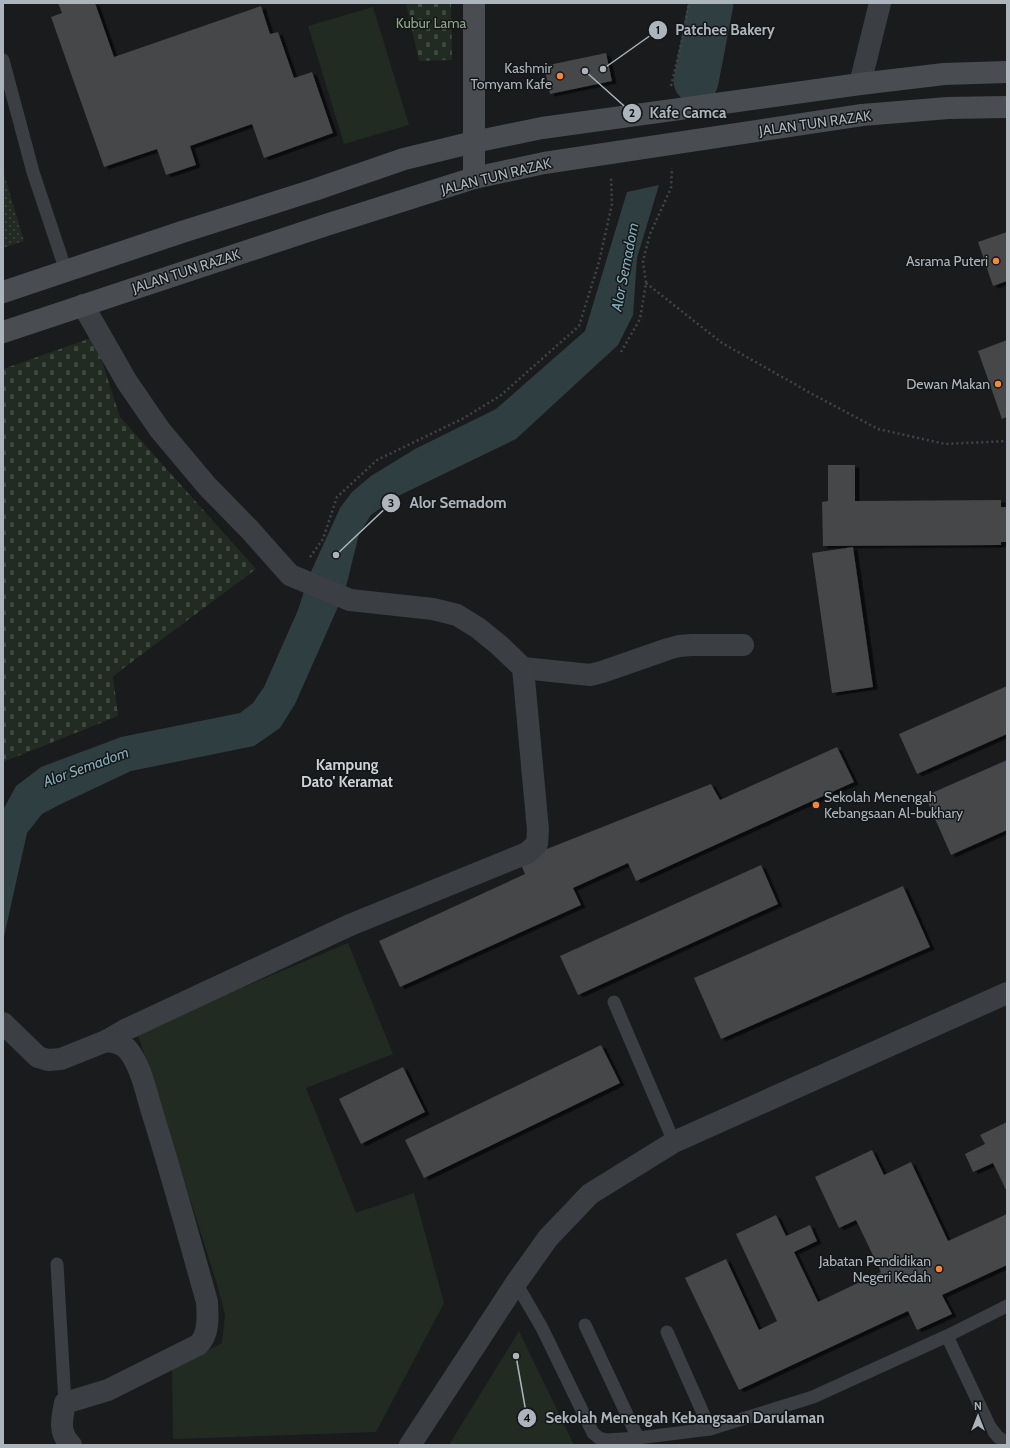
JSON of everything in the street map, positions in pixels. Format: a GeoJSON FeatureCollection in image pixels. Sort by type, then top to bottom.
{"type":"FeatureCollection","features":[{"type":"Feature","properties":{"kind":"main road"},"geometry":{"type":"LineString","coordinates":[[474,3],[474,178]]}},
{"type":"Feature","properties":{"kind":"main road"},"geometry":{"type":"LineString","coordinates":[[3,292],[404,159],[474,142],[542,128],[860,84],[944,74],[1007,72]]}},
{"type":"Feature","properties":{"kind":"main road","name":"JALAN TUN RAZAK"},"geometry":{"type":"LineString","coordinates":[[3,332],[326,225],[474,178],[544,163],[862,115],[948,108],[1007,107]]}},
{"type":"Feature","properties":{"kind":"street"},"geometry":{"type":"LineString","coordinates":[[860,84],[880,3]]}},
{"type":"Feature","properties":{"kind":"street"},"geometry":{"type":"LineString","coordinates":[[83,305],[127,382],[160,430],[207,486],[250,530],[290,575],[350,600],[433,609],[457,615],[478,628],[499,645],[523,668],[590,675],[679,646],[743,645]]}},
{"type":"Feature","properties":{"kind":"street"},"geometry":{"type":"LineString","coordinates":[[3,1023],[38,1057],[48,1060],[61,1059],[106,1041],[125,1030],[350,925],[527,853],[537,844],[538,830],[523,668]]}},
{"type":"Feature","properties":{"kind":"street"},"geometry":{"type":"LineString","coordinates":[[410,1445],[516,1283],[548,1238],[590,1194],[674,1142],[1007,993]]}},
{"type":"Feature","properties":{"kind":"street"},"geometry":{"type":"LineString","coordinates":[[71,1445],[67,1442],[62,1432],[61,1422],[65,1403],[108,1390],[198,1345],[203,1340],[207,1324],[207,1302],[169,1167],[135,1060],[127,1048],[118,1043],[106,1041]]}},
{"type":"Feature","properties":{"kind":"lane"},"geometry":{"type":"LineString","coordinates":[[3,60],[33,172],[66,271]]}},
{"type":"Feature","properties":{"kind":"lane"},"geometry":{"type":"LineString","coordinates":[[614,1002],[674,1142]]}},
{"type":"Feature","properties":{"kind":"lane"},"geometry":{"type":"LineString","coordinates":[[57,1264],[65,1403]]}},
{"type":"Feature","properties":{"kind":"lane"},"geometry":{"type":"LineString","coordinates":[[516,1283],[542,1328],[593,1433],[599,1438],[608,1440],[638,1438],[710,1429],[813,1397],[947,1336],[1007,1306]]}},
{"type":"Feature","properties":{"kind":"lane"},"geometry":{"type":"LineString","coordinates":[[584,1325],[638,1438]]}},
{"type":"Feature","properties":{"kind":"lane"},"geometry":{"type":"LineString","coordinates":[[667,1332],[710,1429]]}},
{"type":"Feature","properties":{"kind":"lane"},"geometry":{"type":"LineString","coordinates":[[947,1336],[990,1427],[998,1437],[1007,1443]]}},
{"type":"Feature","properties":{"kind":"path"},"geometry":{"type":"LineString","coordinates":[[665,110],[683,36],[689,3]]}},
{"type":"Feature","properties":{"kind":"path"},"geometry":{"type":"LineString","coordinates":[[621,352],[640,319],[646,283],[643,261],[650,234],[671,188],[673,144]]}},
{"type":"Feature","properties":{"kind":"path"},"geometry":{"type":"LineString","coordinates":[[313,555],[323,539],[337,497],[377,460],[462,419],[500,396],[579,326],[599,262],[612,204],[612,195]]}},
{"type":"Feature","properties":{"kind":"path"},"geometry":{"type":"LineString","coordinates":[[646,283],[722,343],[814,395],[878,428],[945,444],[1007,442]]}},
{"type":"Feature","properties":{"kind":"green space","name":"Kubur Lama"},"geometry":{"type":"Polygon","coordinates":[[[406,3],[451,3],[452,60],[419,61],[406,3]]]}},
{"type":"Feature","properties":{"kind":"green space"},"geometry":{"type":"Polygon","coordinates":[[[373,7],[409,125],[344,144],[308,26],[373,7]]]}},
{"type":"Feature","properties":{"kind":"green space"},"geometry":{"type":"Polygon","coordinates":[[[3,171],[24,241],[3,248],[3,171]]]}},
{"type":"Feature","properties":{"kind":"green space"},"geometry":{"type":"Polygon","coordinates":[[[94,337],[120,417],[256,569],[113,676],[118,716],[3,762],[3,369],[94,337]]]}},
{"type":"Feature","properties":{"kind":"green space"},"geometry":{"type":"Polygon","coordinates":[[[348,943],[393,1054],[306,1088],[356,1213],[414,1193],[444,1303],[376,1432],[173,1439],[172,1370],[222,1343],[225,1315],[217,1284],[137,1032],[348,943]]]}},
{"type":"Feature","properties":{"kind":"green space"},"geometry":{"type":"Polygon","coordinates":[[[519,1331],[574,1445],[449,1445],[519,1331]]]}},
{"type":"Feature","properties":{"kind":"water","name":"Alor Semadom"},"geometry":{"type":"Polygon","coordinates":[[[659,185],[637,258],[633,315],[618,345],[516,439],[396,497],[371,515],[359,534],[345,591],[295,704],[280,728],[254,746],[131,771],[42,814],[27,833],[3,941],[3,810],[16,786],[41,767],[121,737],[240,713],[253,703],[264,687],[298,610],[309,576],[340,508],[352,492],[371,476],[415,449],[496,409],[585,331],[627,192],[659,185]]]}},
{"type":"Feature","properties":{"kind":"building"},"geometry":{"type":"Polygon","coordinates":[[[58,3],[95,3],[114,57],[261,6],[270,34],[278,32],[294,78],[312,72],[333,133],[264,158],[252,124],[190,146],[196,165],[166,175],[157,149],[104,167],[51,17],[62,13],[58,3]]]}},
{"type":"Feature","properties":{"kind":"building"},"geometry":{"type":"Polygon","coordinates":[[[606,53],[612,81],[550,94],[544,66],[606,53]]]}},
{"type":"Feature","properties":{"kind":"building","name":"Asrama Puteri"},"geometry":{"type":"Polygon","coordinates":[[[1007,232],[1007,281],[993,286],[978,242],[1007,232]]]}},
{"type":"Feature","properties":{"kind":"building","name":"Dewan Makan"},"geometry":{"type":"Polygon","coordinates":[[[1007,340],[1007,417],[1002,419],[978,351],[1007,340]]]}},
{"type":"Feature","properties":{"kind":"building"},"geometry":{"type":"Polygon","coordinates":[[[828,465],[855,465],[855,501],[1001,500],[1001,507],[1007,507],[1007,542],[1001,542],[1001,545],[823,546],[822,502],[828,501],[828,465]]]}},
{"type":"Feature","properties":{"kind":"building"},"geometry":{"type":"Polygon","coordinates":[[[853,547],[873,687],[832,693],[812,553],[853,547]]]}},
{"type":"Feature","properties":{"kind":"building"},"geometry":{"type":"Polygon","coordinates":[[[1007,686],[1007,734],[917,774],[899,734],[1007,686]]]}},
{"type":"Feature","properties":{"kind":"building"},"geometry":{"type":"Polygon","coordinates":[[[837,747],[854,782],[636,881],[628,863],[573,888],[581,905],[400,987],[379,941],[525,874],[519,860],[711,784],[720,800],[837,747]]]}},
{"type":"Feature","properties":{"kind":"building"},"geometry":{"type":"Polygon","coordinates":[[[1007,760],[1007,830],[951,855],[925,796],[1007,760]]]}},
{"type":"Feature","properties":{"kind":"building"},"geometry":{"type":"Polygon","coordinates":[[[761,865],[778,904],[578,995],[560,956],[761,865]]]}},
{"type":"Feature","properties":{"kind":"building"},"geometry":{"type":"Polygon","coordinates":[[[903,886],[930,947],[721,1039],[694,978],[903,886]]]}},
{"type":"Feature","properties":{"kind":"building"},"geometry":{"type":"Polygon","coordinates":[[[601,1045],[620,1083],[424,1178],[405,1140],[601,1045]]]}},
{"type":"Feature","properties":{"kind":"building"},"geometry":{"type":"Polygon","coordinates":[[[403,1067],[425,1112],[361,1144],[339,1099],[403,1067]]]}},
{"type":"Feature","properties":{"kind":"building"},"geometry":{"type":"Polygon","coordinates":[[[1007,1122],[1007,1192],[993,1163],[973,1172],[965,1154],[985,1144],[980,1135],[1007,1122]]]}},
{"type":"Feature","properties":{"kind":"building","name":"Jabatan Pendidikan Negeri Kedah"},"geometry":{"type":"Polygon","coordinates":[[[872,1150],[884,1175],[911,1162],[948,1241],[1007,1214],[1007,1265],[942,1295],[952,1314],[917,1330],[908,1311],[739,1390],[685,1278],[726,1259],[759,1330],[777,1321],[736,1234],[776,1215],[786,1236],[810,1225],[817,1241],[794,1252],[818,1302],[881,1272],[856,1220],[839,1228],[815,1177],[872,1150]]]}},
{"type":"Feature","properties":{"kind":"waterway","name":"Alor Semadom"},"geometry":{"type":"LineString","coordinates":[[696,81],[711,3]]}},
{"type":"Feature","properties":{"kind":"place","name":"Patchee Bakery"},"geometry":{"type":"Point","coordinates":[603,69]}},
{"type":"Feature","properties":{"kind":"place","name":"Kafe Camca"},"geometry":{"type":"Point","coordinates":[585,71]}},
{"type":"Feature","properties":{"kind":"place","name":"Kashmir Tomyam Kafe"},"geometry":{"type":"Point","coordinates":[560,76]}},
{"type":"Feature","properties":{"kind":"place","name":"Asrama Puteri"},"geometry":{"type":"Point","coordinates":[996,261]}},
{"type":"Feature","properties":{"kind":"place","name":"Dewan Makan"},"geometry":{"type":"Point","coordinates":[998,384]}},
{"type":"Feature","properties":{"kind":"place","name":"Alor Semadom"},"geometry":{"type":"Point","coordinates":[336,555]}},
{"type":"Feature","properties":{"kind":"place","name":"Sekolah Menengah Kebangsaan Al-bukhary"},"geometry":{"type":"Point","coordinates":[816,805]}},
{"type":"Feature","properties":{"kind":"place","name":"Jabatan Pendidikan Negeri Kedah"},"geometry":{"type":"Point","coordinates":[939,1269]}},
{"type":"Feature","properties":{"kind":"place","name":"Sekolah Menengah Kebangsaan Darulaman"},"geometry":{"type":"Point","coordinates":[516,1356]}},
{"type":"Feature","properties":{"kind":"district","name":"Kampung Dato' Keramat"},"geometry":{"type":"Point","coordinates":[347,774]}}]}
